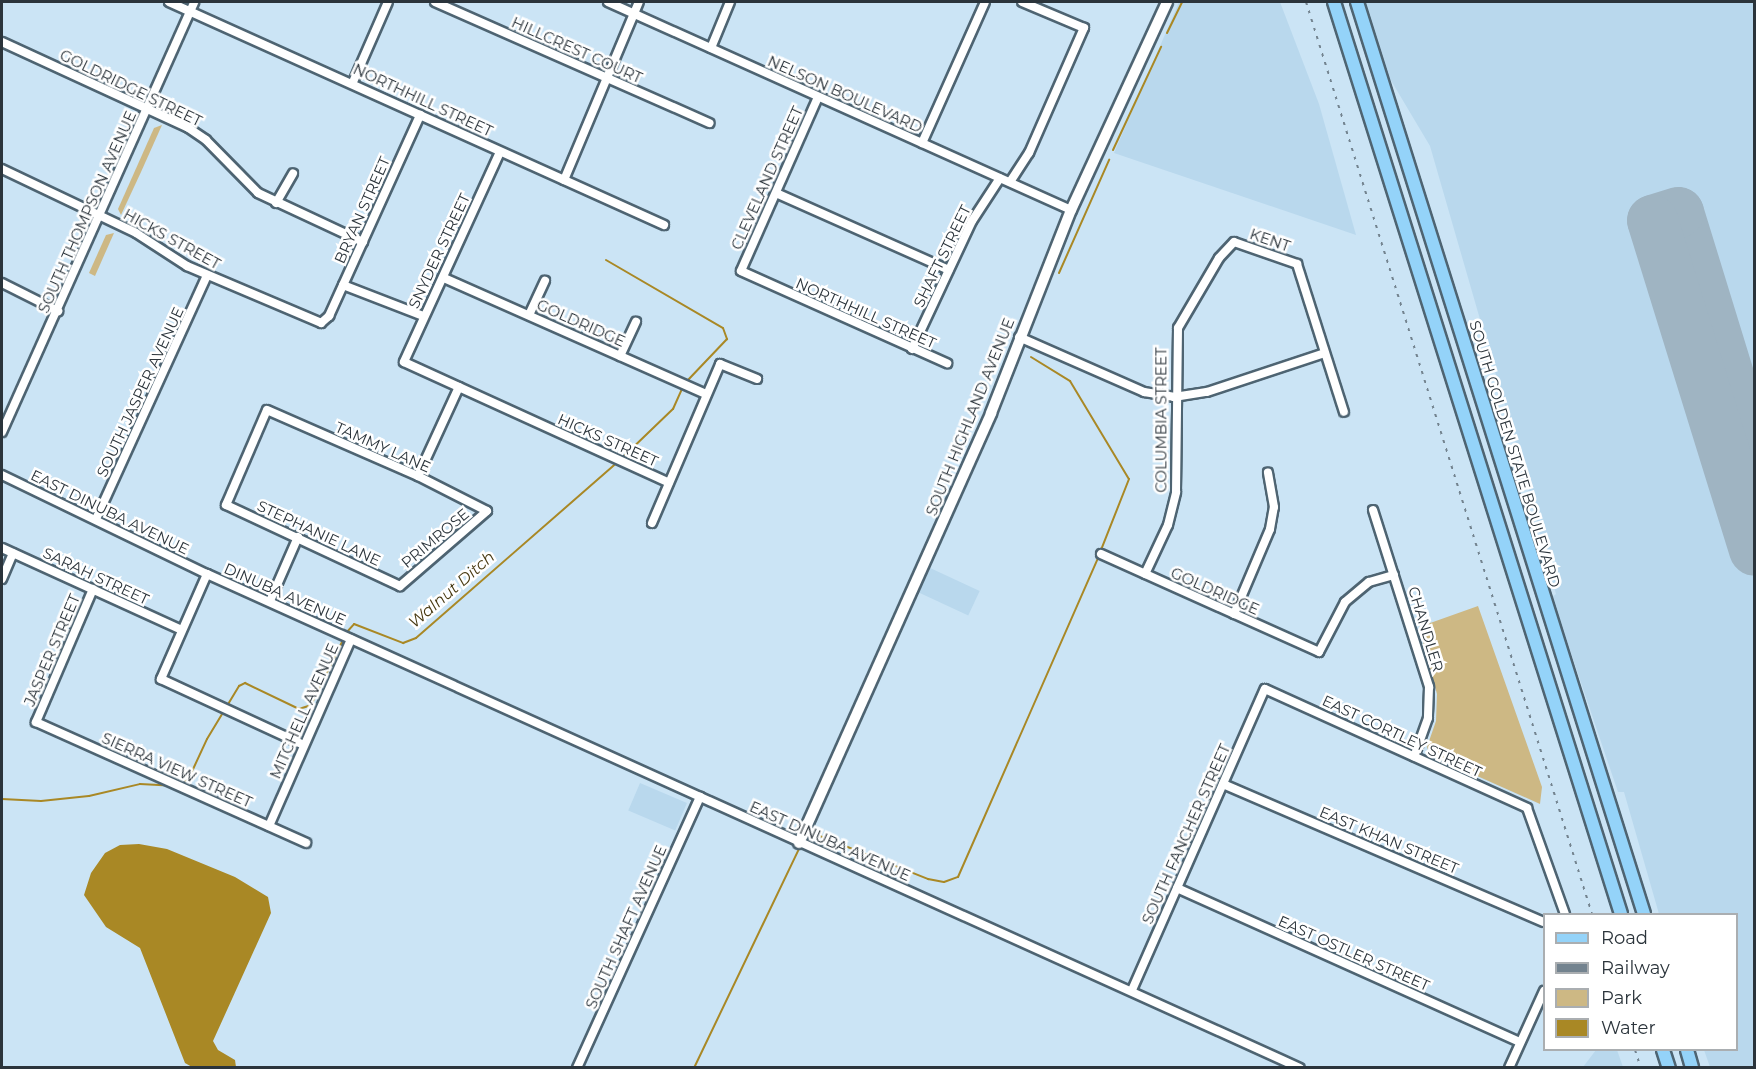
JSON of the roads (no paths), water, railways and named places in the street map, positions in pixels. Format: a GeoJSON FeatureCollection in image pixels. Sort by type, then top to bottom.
{"type":"FeatureCollection","features":[{"type":"Feature","properties":{"kind":"main road"},"geometry":{"type":"LineString","coordinates":[[1334,2],[1620,913]]}},
{"type":"Feature","properties":{"kind":"main road","name":"SOUTH GOLDEN STATE BOULEVARD"},"geometry":{"type":"LineString","coordinates":[[1357,2],[1643,913]]}},
{"type":"Feature","properties":{"kind":"main road"},"geometry":{"type":"LineString","coordinates":[[1663,1051],[1669,1068]]}},
{"type":"Feature","properties":{"kind":"main road"},"geometry":{"type":"LineString","coordinates":[[1687,1051],[1692,1068]]}},
{"type":"Feature","properties":{"kind":"street","name":"NORTHHILL STREET"},"geometry":{"type":"LineString","coordinates":[[169,2],[353,82],[500,152],[664,225]]}},
{"type":"Feature","properties":{"kind":"street","name":"SOUTH THOMPSON AVENUE"},"geometry":{"type":"LineString","coordinates":[[2,432],[101,217],[194,2]]}},
{"type":"Feature","properties":{"kind":"street"},"geometry":{"type":"LineString","coordinates":[[353,82],[388,2]]}},
{"type":"Feature","properties":{"kind":"street","name":"HILLCREST COURT"},"geometry":{"type":"LineString","coordinates":[[435,2],[709,123]]}},
{"type":"Feature","properties":{"kind":"street","name":"NELSON BOULEVARD"},"geometry":{"type":"LineString","coordinates":[[608,2],[1071,210]]}},
{"type":"Feature","properties":{"kind":"street"},"geometry":{"type":"LineString","coordinates":[[564,180],[639,2]]}},
{"type":"Feature","properties":{"kind":"street"},"geometry":{"type":"LineString","coordinates":[[711,48],[730,2]]}},
{"type":"Feature","properties":{"kind":"street"},"geometry":{"type":"LineString","coordinates":[[922,143],[985,2]]}},
{"type":"Feature","properties":{"kind":"street"},"geometry":{"type":"LineString","coordinates":[[1010,182],[1029,153],[1084,28],[1022,2]]}},
{"type":"Feature","properties":{"kind":"street","name":"SOUTH HIGHLAND AVENUE"},"geometry":{"type":"LineString","coordinates":[[800,843],[991,413],[1019,337],[1071,210],[1167,2]]}},
{"type":"Feature","properties":{"kind":"street","name":"GOLDRIDGE STREET"},"geometry":{"type":"LineString","coordinates":[[2,42],[149,108],[197,133],[250,187],[276,203],[363,242]]}},
{"type":"Feature","properties":{"kind":"street","name":"CLEVELAND STREET"},"geometry":{"type":"LineString","coordinates":[[741,271],[818,97]]}},
{"type":"Feature","properties":{"kind":"street","name":"BRYAN STREET"},"geometry":{"type":"LineString","coordinates":[[329,316],[420,115]]}},
{"type":"Feature","properties":{"kind":"street","name":"SNYDER STREET"},"geometry":{"type":"LineString","coordinates":[[404,362],[423,316],[444,278],[500,152]]}},
{"type":"Feature","properties":{"kind":"street","name":"HICKS STREET"},"geometry":{"type":"LineString","coordinates":[[2,169],[101,217],[207,275],[315,323],[329,316]]}},
{"type":"Feature","properties":{"kind":"street"},"geometry":{"type":"LineString","coordinates":[[276,203],[293,173]]}},
{"type":"Feature","properties":{"kind":"street","name":"SHAFT STREET"},"geometry":{"type":"LineString","coordinates":[[912,349],[972,221],[1000,177]]}},
{"type":"Feature","properties":{"kind":"street"},"geometry":{"type":"LineString","coordinates":[[776,193],[949,270]]}},
{"type":"Feature","properties":{"kind":"street","name":"KENT"},"geometry":{"type":"LineString","coordinates":[[1234,242],[1297,264],[1325,353]]}},
{"type":"Feature","properties":{"kind":"street","name":"COLUMBIA STREET"},"geometry":{"type":"LineString","coordinates":[[1145,574],[1173,510],[1174,397],[1178,328],[1219,258],[1234,242]]}},
{"type":"Feature","properties":{"kind":"street","name":"NORTHHILL STREET"},"geometry":{"type":"LineString","coordinates":[[741,271],[947,363]]}},
{"type":"Feature","properties":{"kind":"street","name":"SOUTH JASPER AVENUE"},"geometry":{"type":"LineString","coordinates":[[96,519],[207,275]]}},
{"type":"Feature","properties":{"kind":"street","name":"GOLDRIDGE"},"geometry":{"type":"LineString","coordinates":[[444,278],[706,394]]}},
{"type":"Feature","properties":{"kind":"street"},"geometry":{"type":"LineString","coordinates":[[529,315],[545,280]]}},
{"type":"Feature","properties":{"kind":"street"},"geometry":{"type":"LineString","coordinates":[[2,284],[58,311]]}},
{"type":"Feature","properties":{"kind":"street"},"geometry":{"type":"LineString","coordinates":[[343,285],[423,316]]}},
{"type":"Feature","properties":{"kind":"street"},"geometry":{"type":"LineString","coordinates":[[620,356],[636,321]]}},
{"type":"Feature","properties":{"kind":"street"},"geometry":{"type":"LineString","coordinates":[[1019,337],[1144,392],[1174,397],[1207,392],[1325,353],[1344,412]]}},
{"type":"Feature","properties":{"kind":"street","name":"HICKS STREET"},"geometry":{"type":"LineString","coordinates":[[404,362],[669,483]]}},
{"type":"Feature","properties":{"kind":"street"},"geometry":{"type":"LineString","coordinates":[[652,523],[720,364],[757,379]]}},
{"type":"Feature","properties":{"kind":"street"},"geometry":{"type":"LineString","coordinates":[[418,476],[459,387]]}},
{"type":"Feature","properties":{"kind":"street","name":"TAMMY LANE"},"geometry":{"type":"LineString","coordinates":[[226,505],[267,410],[418,476],[487,512]]}},
{"type":"Feature","properties":{"kind":"street"},"geometry":{"type":"LineString","coordinates":[[1234,614],[1270,529],[1274,507],[1268,473]]}},
{"type":"Feature","properties":{"kind":"street","name":"EAST DINUBA AVENUE"},"geometry":{"type":"LineString","coordinates":[[2,475],[207,574]]}},
{"type":"Feature","properties":{"kind":"street","name":"STEPHANIE LANE"},"geometry":{"type":"LineString","coordinates":[[226,505],[400,586]]}},
{"type":"Feature","properties":{"kind":"street","name":"CHANDLER"},"geometry":{"type":"LineString","coordinates":[[1373,510],[1429,687],[1428,718],[1414,756]]}},
{"type":"Feature","properties":{"kind":"street","name":"PRIMROSE"},"geometry":{"type":"LineString","coordinates":[[400,586],[487,512]]}},
{"type":"Feature","properties":{"kind":"street"},"geometry":{"type":"LineString","coordinates":[[270,601],[298,537]]}},
{"type":"Feature","properties":{"kind":"street","name":"SARAH STREET"},"geometry":{"type":"LineString","coordinates":[[2,548],[180,629]]}},
{"type":"Feature","properties":{"kind":"street"},"geometry":{"type":"LineString","coordinates":[[2,579],[13,553]]}},
{"type":"Feature","properties":{"kind":"street","name":"GOLDRIDGE"},"geometry":{"type":"LineString","coordinates":[[1101,554],[1319,652],[1345,602],[1369,582],[1394,575]]}},
{"type":"Feature","properties":{"kind":"street"},"geometry":{"type":"LineString","coordinates":[[207,574],[180,629],[161,679],[304,745]]}},
{"type":"Feature","properties":{"kind":"street","name":"DINUBA AVENUE"},"geometry":{"type":"LineString","coordinates":[[207,574],[351,639]]}},
{"type":"Feature","properties":{"kind":"street","name":"JASPER STREET"},"geometry":{"type":"LineString","coordinates":[[36,722],[93,590]]}},
{"type":"Feature","properties":{"kind":"street","name":"EAST DINUBA AVENUE"},"geometry":{"type":"LineString","coordinates":[[351,639],[800,843],[1132,990],[1300,1068]]}},
{"type":"Feature","properties":{"kind":"street","name":"MITCHELL AVENUE"},"geometry":{"type":"LineString","coordinates":[[269,826],[351,639]]}},
{"type":"Feature","properties":{"kind":"street","name":"EAST CORTLEY STREET"},"geometry":{"type":"LineString","coordinates":[[1265,689],[1527,808],[1564,913]]}},
{"type":"Feature","properties":{"kind":"street","name":"SOUTH FANCHER STREET"},"geometry":{"type":"LineString","coordinates":[[1132,990],[1265,689]]}},
{"type":"Feature","properties":{"kind":"street","name":"SIERRA VIEW STREET"},"geometry":{"type":"LineString","coordinates":[[36,722],[306,843]]}},
{"type":"Feature","properties":{"kind":"street","name":"EAST KHAN STREET"},"geometry":{"type":"LineString","coordinates":[[1223,784],[1543,921]]}},
{"type":"Feature","properties":{"kind":"street","name":"SOUTH SHAFT AVENUE"},"geometry":{"type":"LineString","coordinates":[[577,1068],[700,798]]}},
{"type":"Feature","properties":{"kind":"street","name":"EAST OSTLER STREET"},"geometry":{"type":"LineString","coordinates":[[1177,888],[1520,1042]]}},
{"type":"Feature","properties":{"kind":"street"},"geometry":{"type":"LineString","coordinates":[[1509,1068],[1543,995]]}},
{"type":"Feature","properties":{"kind":"water"},"geometry":{"type":"Polygon","coordinates":[[[139,844],[167,849],[235,877],[268,897],[271,913],[213,1041],[218,1050],[235,1060],[236,1067],[192,1067],[185,1063],[140,948],[106,927],[84,895],[91,873],[105,853],[120,845],[139,844]]]}},
{"type":"Feature","properties":{"kind":"waterway"},"geometry":{"type":"LineString","coordinates":[[1167,33],[1182,2]]}},
{"type":"Feature","properties":{"kind":"waterway"},"geometry":{"type":"LineString","coordinates":[[1113,150],[1161,47]]}},
{"type":"Feature","properties":{"kind":"waterway"},"geometry":{"type":"LineString","coordinates":[[1059,273],[1109,160]]}},
{"type":"Feature","properties":{"kind":"waterway","name":"Walnut Ditch"},"geometry":{"type":"LineString","coordinates":[[606,260],[723,328],[727,339],[686,382]]}},
{"type":"Feature","properties":{"kind":"waterway"},"geometry":{"type":"LineString","coordinates":[[1031,357],[1070,381],[1129,479],[1101,550]]}},
{"type":"Feature","properties":{"kind":"waterway","name":"Walnut Ditch"},"geometry":{"type":"LineString","coordinates":[[622,458],[673,409],[683,387]]}},
{"type":"Feature","properties":{"kind":"waterway","name":"Walnut Ditch"},"geometry":{"type":"LineString","coordinates":[[346,633],[354,624],[403,643],[416,638],[618,462]]}},
{"type":"Feature","properties":{"kind":"waterway"},"geometry":{"type":"LineString","coordinates":[[815,834],[928,879],[944,882],[958,877],[1099,556]]}},
{"type":"Feature","properties":{"kind":"waterway","name":"Walnut Ditch"},"geometry":{"type":"LineString","coordinates":[[181,783],[188,780],[207,739],[239,686],[245,683],[299,709],[311,705],[344,638]]}},
{"type":"Feature","properties":{"kind":"waterway","name":"Walnut Ditch"},"geometry":{"type":"LineString","coordinates":[[2,799],[41,801],[89,796],[140,784],[173,786]]}},
{"type":"Feature","properties":{"kind":"waterway"},"geometry":{"type":"LineString","coordinates":[[694,1068],[799,849]]}},
{"type":"Feature","properties":{"kind":"railway"},"geometry":{"type":"LineString","coordinates":[[1306,2],[1592,913]]}},
{"type":"Feature","properties":{"kind":"railway"},"geometry":{"type":"LineString","coordinates":[[1635,1051],[1641,1068]]}}]}
